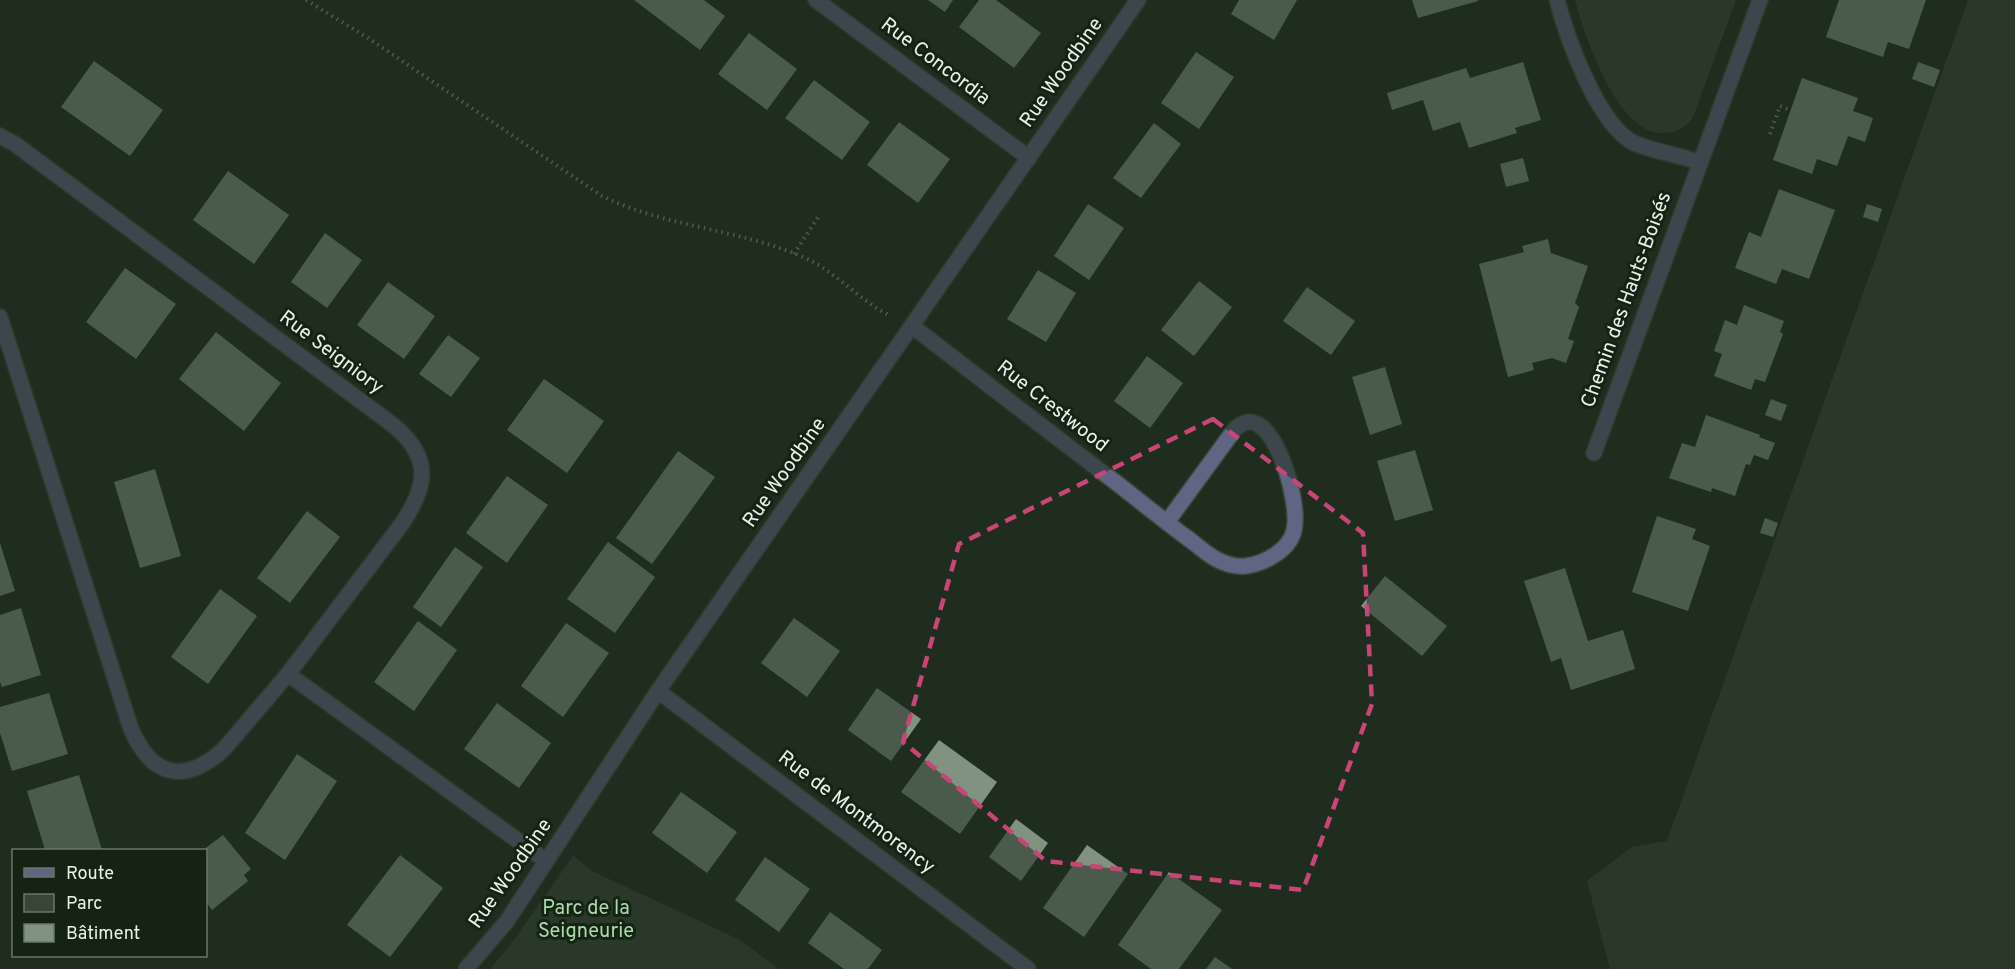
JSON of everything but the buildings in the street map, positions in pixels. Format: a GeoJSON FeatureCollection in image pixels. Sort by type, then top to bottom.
{"type":"FeatureCollection","features":[{"type":"Feature","properties":{"kind":"street","name":"Rue Concordia"},"geometry":{"type":"LineString","coordinates":[[816,0],[1029,158]]}},
{"type":"Feature","properties":{"kind":"street","name":"Rue Woodbine"},"geometry":{"type":"LineString","coordinates":[[466,969],[507,921],[658,691],[1138,0]]}},
{"type":"Feature","properties":{"kind":"street"},"geometry":{"type":"LineString","coordinates":[[1557,0],[1571,43],[1599,106],[1611,124],[1634,142],[1701,162]]}},
{"type":"Feature","properties":{"kind":"street","name":"Chemin des Hauts-Boisés"},"geometry":{"type":"LineString","coordinates":[[1594,453],[1760,0]]}},
{"type":"Feature","properties":{"kind":"street","name":"Rue Seigniory"},"geometry":{"type":"LineString","coordinates":[[0,136],[15,144],[393,425],[412,444],[422,468],[422,480],[413,507],[288,674],[214,758],[189,769],[165,770],[146,756],[131,729],[0,317]]}},
{"type":"Feature","properties":{"kind":"street","name":"Rue Crestwood"},"geometry":{"type":"LineString","coordinates":[[912,326],[1167,522],[1215,558],[1230,565],[1245,566],[1261,562],[1288,544],[1294,531],[1294,496],[1281,456],[1264,429],[1257,423],[1250,422],[1243,423],[1235,429],[1167,522]]}},
{"type":"Feature","properties":{"kind":"street"},"geometry":{"type":"LineString","coordinates":[[288,674],[546,861]]}},
{"type":"Feature","properties":{"kind":"street","name":"Rue de Montmorency"},"geometry":{"type":"LineString","coordinates":[[658,691],[1028,969]]}},
{"type":"Feature","properties":{"kind":"path"},"geometry":{"type":"LineString","coordinates":[[306,0],[368,38],[602,196],[630,208],[794,254],[828,270],[884,313]]}},
{"type":"Feature","properties":{"kind":"path"},"geometry":{"type":"LineString","coordinates":[[1770,134],[1780,106],[1791,110]]}},
{"type":"Feature","properties":{"kind":"path"},"geometry":{"type":"LineString","coordinates":[[794,254],[820,214]]}},
{"type":"Feature","properties":{"kind":"highlighted area"},"geometry":{"type":"Polygon","coordinates":[[[1213,419],[1363,533],[1372,704],[1303,890],[1046,861],[903,742],[959,544],[1213,419]]]}},
{"type":"Feature","properties":{"kind":"green space"},"geometry":{"type":"Polygon","coordinates":[[[1575,0],[1736,0],[1693,117],[1688,124],[1666,133],[1649,130],[1633,119],[1619,103],[1606,82],[1587,37],[1575,0]]]}},
{"type":"Feature","properties":{"kind":"green space"},"geometry":{"type":"Polygon","coordinates":[[[1968,0],[2015,0],[2015,969],[1610,969],[1587,881],[1632,847],[1667,841],[1968,0]]]}},
{"type":"Feature","properties":{"kind":"green space","name":"Parc de la Seigneurie"},"geometry":{"type":"Polygon","coordinates":[[[573,856],[594,872],[740,940],[779,969],[490,969],[508,948],[573,856]]]}}]}
